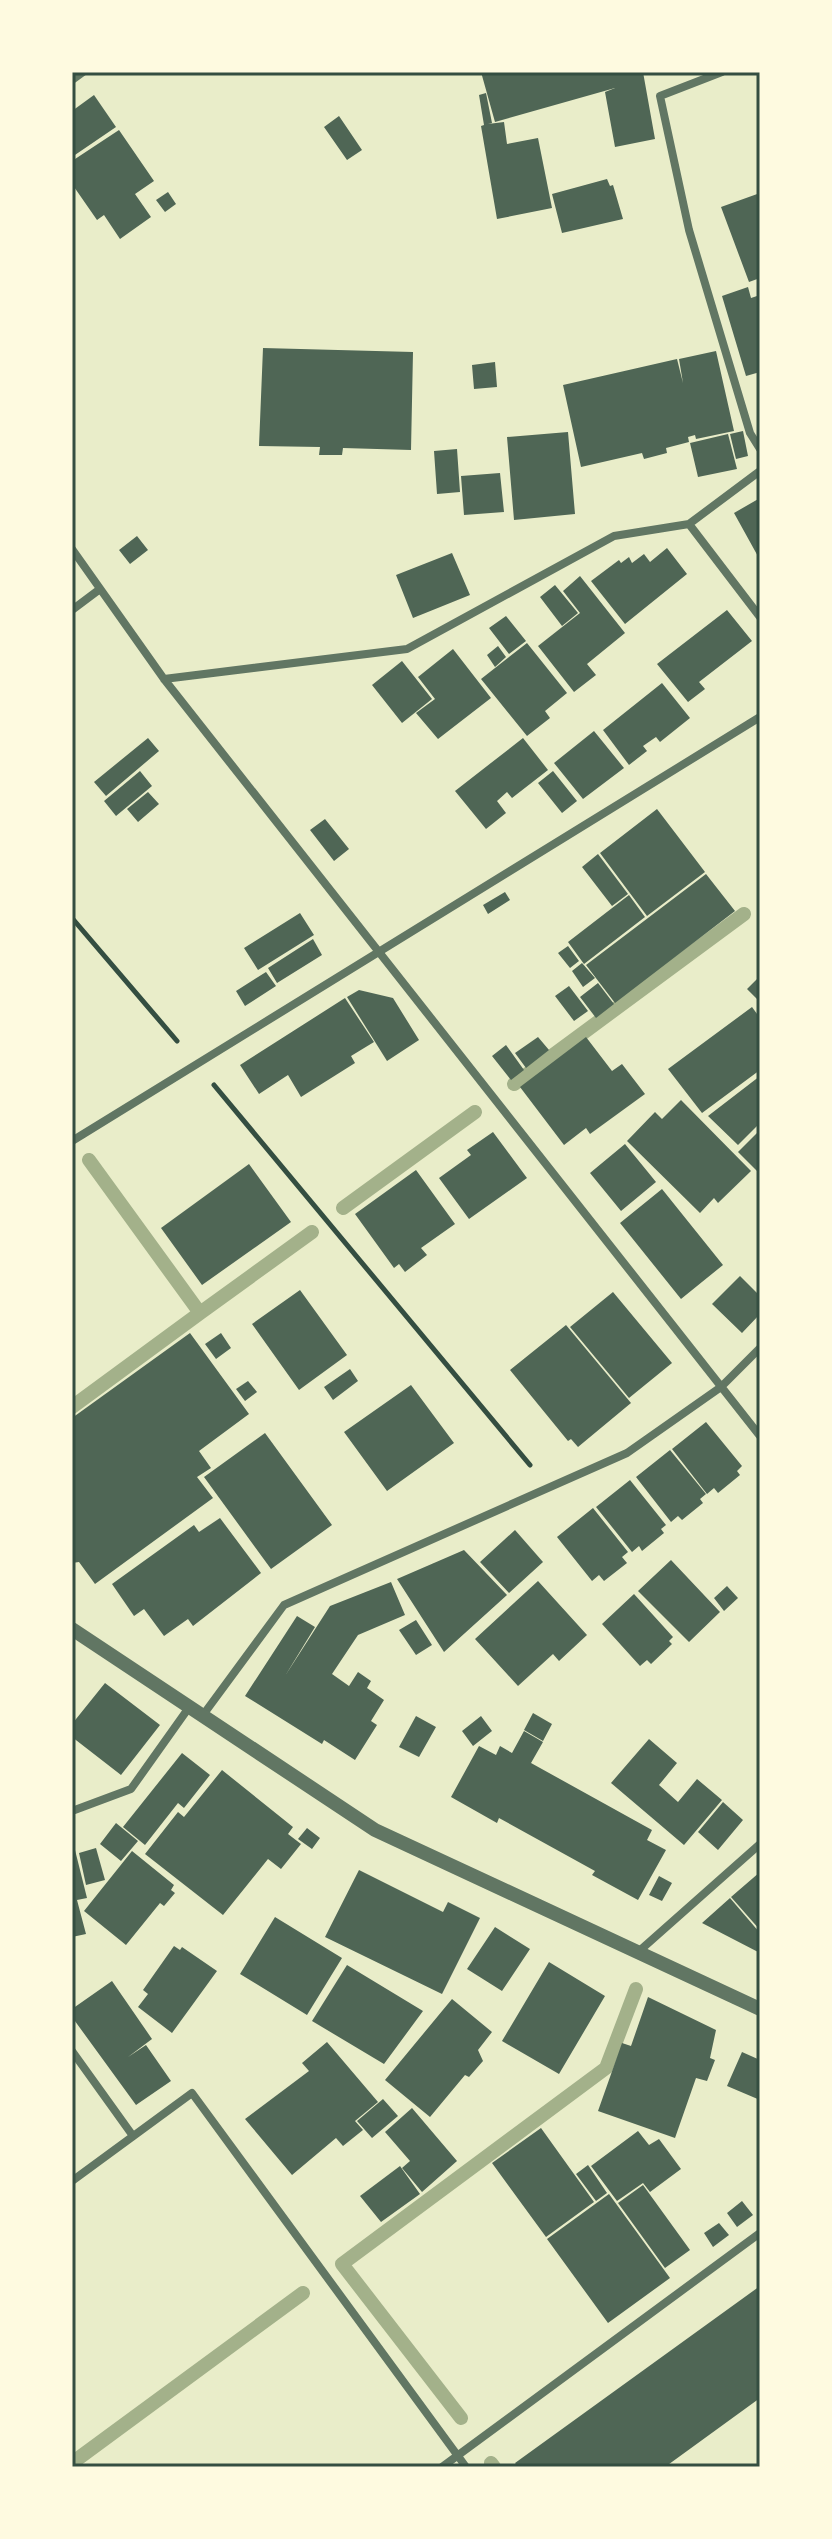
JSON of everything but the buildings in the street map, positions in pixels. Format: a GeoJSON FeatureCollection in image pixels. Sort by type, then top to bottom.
{"type":"FeatureCollection","features":[{"type":"Feature","properties":{"kind":"street"},"geometry":{"type":"LineString","coordinates":[[72,80],[83,72]]}},
{"type":"Feature","properties":{"kind":"street"},"geometry":{"type":"LineString","coordinates":[[722,72],[660,96],[689,230],[750,433],[760,449]]}},
{"type":"Feature","properties":{"kind":"street"},"geometry":{"type":"LineString","coordinates":[[164,679],[407,649],[614,536],[689,524],[760,471]]}},
{"type":"Feature","properties":{"kind":"street"},"geometry":{"type":"LineString","coordinates":[[689,524],[760,617]]}},
{"type":"Feature","properties":{"kind":"street"},"geometry":{"type":"LineString","coordinates":[[72,549],[164,679],[760,1436]]}},
{"type":"Feature","properties":{"kind":"street"},"geometry":{"type":"LineString","coordinates":[[72,610],[100,589]]}},
{"type":"Feature","properties":{"kind":"street"},"geometry":{"type":"LineString","coordinates":[[72,1141],[195,1062],[760,717]]}},
{"type":"Feature","properties":{"kind":"street"},"geometry":{"type":"LineString","coordinates":[[72,1811],[131,1789],[284,1605],[627,1453],[721,1387],[760,1348]]}},
{"type":"Feature","properties":{"kind":"street"},"geometry":{"type":"LineString","coordinates":[[72,1629],[375,1830],[636,1954],[760,2009]]}},
{"type":"Feature","properties":{"kind":"street"},"geometry":{"type":"LineString","coordinates":[[636,1954],[760,1844]]}},
{"type":"Feature","properties":{"kind":"street"},"geometry":{"type":"LineString","coordinates":[[72,2051],[133,2136]]}},
{"type":"Feature","properties":{"kind":"street"},"geometry":{"type":"LineString","coordinates":[[72,2181],[192,2093],[466,2467]]}},
{"type":"Feature","properties":{"kind":"street"},"geometry":{"type":"LineString","coordinates":[[442,2467],[760,2233]]}},
{"type":"Feature","properties":{"kind":"path"},"geometry":{"type":"LineString","coordinates":[[72,918],[549,1487]]}},
{"type":"Feature","properties":{"kind":"waterway"},"geometry":{"type":"LineString","coordinates":[[514,1084],[744,914]]}},
{"type":"Feature","properties":{"kind":"waterway"},"geometry":{"type":"LineString","coordinates":[[343,1208],[475,1112]]}},
{"type":"Feature","properties":{"kind":"waterway"},"geometry":{"type":"LineString","coordinates":[[72,1407],[200,1313],[89,1160]]}},
{"type":"Feature","properties":{"kind":"waterway"},"geometry":{"type":"LineString","coordinates":[[200,1313],[312,1232]]}},
{"type":"Feature","properties":{"kind":"waterway"},"geometry":{"type":"LineString","coordinates":[[461,2418],[342,2264],[606,2068],[636,1989]]}},
{"type":"Feature","properties":{"kind":"waterway"},"geometry":{"type":"LineString","coordinates":[[72,2463],[303,2293]]}},
{"type":"Feature","properties":{"kind":"waterway"},"geometry":{"type":"LineString","coordinates":[[491,2463],[494,2467]]}}]}
